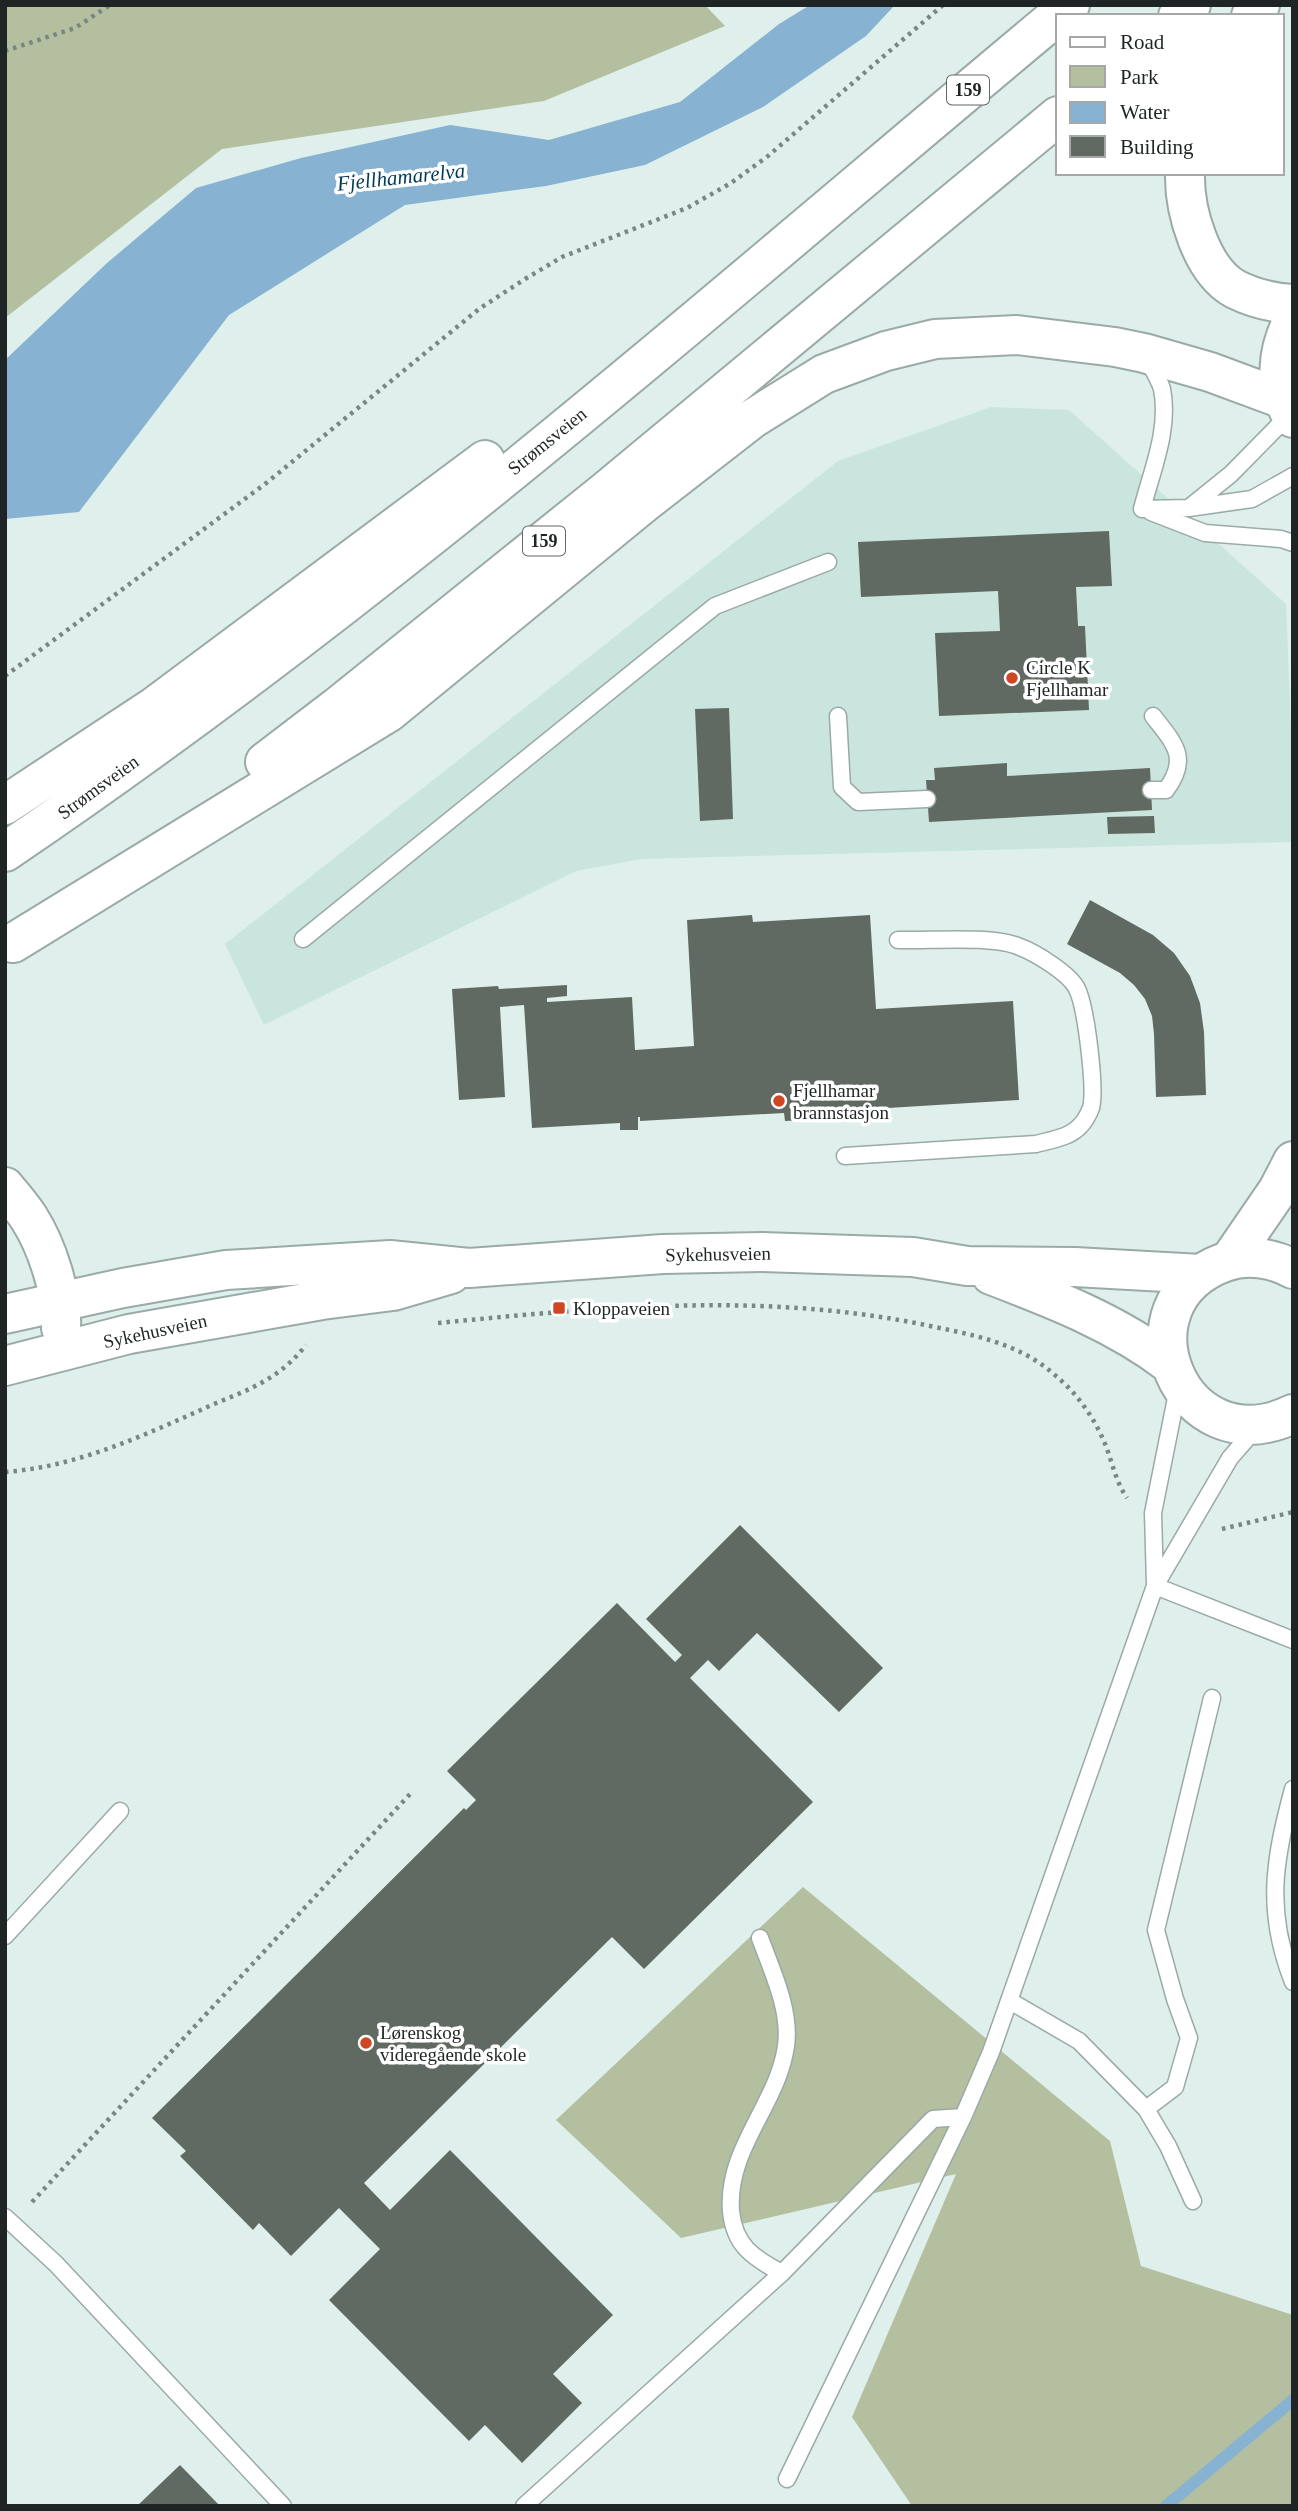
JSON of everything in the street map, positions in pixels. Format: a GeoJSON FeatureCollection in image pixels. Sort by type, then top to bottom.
{"type":"FeatureCollection","features":[{"type":"Feature","properties":{"kind":"main road","name":"Strømsveien"},"geometry":{"type":"LineString","coordinates":[[5,852],[65,812],[238,685],[407,555],[700,317],[1056,17]]}},
{"type":"Feature","properties":{"kind":"main road","name":"159"},"geometry":{"type":"LineString","coordinates":[[9,945],[158,842],[348,699],[623,477],[1056,118]]}},
{"type":"Feature","properties":{"kind":"main road"},"geometry":{"type":"LineString","coordinates":[[1185,175],[1191,221],[1200,247],[1215,271],[1233,288],[1253,297],[1293,304]]}},
{"type":"Feature","properties":{"kind":"main road"},"geometry":{"type":"LineString","coordinates":[[5,805],[155,706],[866,176]]}},
{"type":"Feature","properties":{"kind":"main road"},"geometry":{"type":"LineString","coordinates":[[1289,410],[1279,379],[1279,358],[1293,320]]}},
{"type":"Feature","properties":{"kind":"main road"},"geometry":{"type":"LineString","coordinates":[[9,945],[389,712],[752,419],[824,374],[886,351],[935,339],[1017,335],[1144,354],[1210,372],[1289,410]]}},
{"type":"Feature","properties":{"kind":"main road"},"geometry":{"type":"LineString","coordinates":[[1174,1374],[1167,1344],[1175,1305],[1186,1288],[1215,1267],[1271,1200],[1293,1161]]}},
{"type":"Feature","properties":{"kind":"main road"},"geometry":{"type":"LineString","coordinates":[[5,1187],[30,1220],[44,1249],[60,1302],[61,1327],[53,1354],[26,1337],[6,1312]]}},
{"type":"Feature","properties":{"kind":"main road","name":"Sykehusveien"},"geometry":{"type":"LineString","coordinates":[[6,1312],[226,1270],[390,1261],[470,1268],[663,1254],[762,1252],[913,1257],[967,1266],[1215,1267],[1268,1259],[1293,1269]]}},
{"type":"Feature","properties":{"kind":"main road","name":"Sykehusveien"},"geometry":{"type":"LineString","coordinates":[[967,1266],[1066,1304],[1130,1337],[1174,1374],[1190,1399],[1221,1420],[1239,1424],[1275,1420]]}},
{"type":"Feature","properties":{"kind":"main road","name":"Sykehusveien"},"geometry":{"type":"LineString","coordinates":[[5,1366],[130,1334],[219,1317],[393,1291],[470,1268]]}},
{"type":"Feature","properties":{"kind":"lane"},"geometry":{"type":"LineString","coordinates":[[1142,509],[1160,444],[1164,418],[1161,387],[1144,354]]}},
{"type":"Feature","properties":{"kind":"lane"},"geometry":{"type":"LineString","coordinates":[[1189,508],[1231,474],[1289,410]]}},
{"type":"Feature","properties":{"kind":"lane"},"geometry":{"type":"LineString","coordinates":[[1142,509],[1189,508],[1252,499],[1293,475]]}},
{"type":"Feature","properties":{"kind":"lane"},"geometry":{"type":"LineString","coordinates":[[1142,509],[1205,533],[1281,539],[1293,543]]}},
{"type":"Feature","properties":{"kind":"lane"},"geometry":{"type":"LineString","coordinates":[[303,939],[715,606],[828,562]]}},
{"type":"Feature","properties":{"kind":"lane"},"geometry":{"type":"LineString","coordinates":[[838,716],[842,787],[858,802],[928,799]]}},
{"type":"Feature","properties":{"kind":"lane"},"geometry":{"type":"LineString","coordinates":[[1151,790],[1166,790],[1178,774],[1178,752],[1153,716]]}},
{"type":"Feature","properties":{"kind":"lane"},"geometry":{"type":"LineString","coordinates":[[845,1156],[1036,1144],[1062,1137],[1080,1126],[1091,1108],[1092,1089],[1084,1004],[1075,985],[1062,972],[1019,946],[991,941],[898,940]]}},
{"type":"Feature","properties":{"kind":"lane"},"geometry":{"type":"LineString","coordinates":[[1155,1586],[1153,1513],[1174,1374]]}},
{"type":"Feature","properties":{"kind":"lane"},"geometry":{"type":"LineString","coordinates":[[787,2479],[963,2117],[991,2052],[1155,1586],[1230,1458],[1275,1420]]}},
{"type":"Feature","properties":{"kind":"lane"},"geometry":{"type":"LineString","coordinates":[[1155,1586],[1292,1641]]}},
{"type":"Feature","properties":{"kind":"lane"},"geometry":{"type":"LineString","coordinates":[[1146,2109],[1175,2087],[1189,2038],[1175,2000],[1156,1930],[1212,1698]]}},
{"type":"Feature","properties":{"kind":"lane"},"geometry":{"type":"LineString","coordinates":[[1293,1789],[1281,1836],[1275,1873],[1274,1903],[1279,1934],[1293,1982]]}},
{"type":"Feature","properties":{"kind":"lane"},"geometry":{"type":"LineString","coordinates":[[5,1936],[120,1811]]}},
{"type":"Feature","properties":{"kind":"lane"},"geometry":{"type":"LineString","coordinates":[[760,1938],[782,2004],[786,2046],[778,2077],[742,2150],[730,2192],[733,2227],[742,2244],[759,2261],[782,2273]]}},
{"type":"Feature","properties":{"kind":"lane"},"geometry":{"type":"LineString","coordinates":[[1010,2001],[1079,2041],[1146,2109],[1168,2146],[1193,2201]]}},
{"type":"Feature","properties":{"kind":"lane"},"geometry":{"type":"LineString","coordinates":[[524,2506],[782,2273],[933,2119],[963,2117]]}},
{"type":"Feature","properties":{"kind":"lane"},"geometry":{"type":"LineString","coordinates":[[9,2220],[56,2264],[283,2506]]}},
{"type":"Feature","properties":{"kind":"path"},"geometry":{"type":"LineString","coordinates":[[5,51],[75,29],[110,5]]}},
{"type":"Feature","properties":{"kind":"path"},"geometry":{"type":"LineString","coordinates":[[5,676],[265,484],[479,309],[562,257],[687,208],[732,183],[768,156],[943,5]]}},
{"type":"Feature","properties":{"kind":"path"},"geometry":{"type":"LineString","coordinates":[[434,1323],[558,1312],[695,1304],[748,1304],[862,1314],[978,1336],[1004,1344],[1031,1358],[1055,1374],[1072,1391],[1098,1429],[1119,1485],[1131,1504]]}},
{"type":"Feature","properties":{"kind":"path"},"geometry":{"type":"LineString","coordinates":[[294,1346],[318,1342]]}},
{"type":"Feature","properties":{"kind":"path"},"geometry":{"type":"LineString","coordinates":[[5,1472],[48,1466],[114,1446],[167,1425],[265,1381],[287,1366],[307,1344]]}},
{"type":"Feature","properties":{"kind":"path"},"geometry":{"type":"LineString","coordinates":[[1215,1529],[1248,1524],[1293,1512]]}},
{"type":"Feature","properties":{"kind":"path"},"geometry":{"type":"LineString","coordinates":[[9,2220],[411,1793]]}},
{"type":"Feature","properties":{"kind":"shaded area"},"geometry":{"type":"Polygon","coordinates":[[[991,407],[1069,410],[1286,604],[1293,842],[642,859],[576,871],[264,1025],[225,944],[838,461],[991,407]]]}},
{"type":"Feature","properties":{"kind":"green space"},"geometry":{"type":"Polygon","coordinates":[[[5,5],[705,5],[725,26],[544,101],[222,149],[5,318],[5,5]]]}},
{"type":"Feature","properties":{"kind":"green space"},"geometry":{"type":"Polygon","coordinates":[[[803,1887],[1110,2141],[1141,2266],[1293,2315],[1293,2506],[912,2506],[852,2417],[956,2174],[681,2238],[556,2120],[803,1887]]]}},
{"type":"Feature","properties":{"kind":"water","name":"Fjellhamarelva"},"geometry":{"type":"Polygon","coordinates":[[[810,5],[895,5],[866,36],[763,107],[645,165],[546,186],[405,205],[229,315],[79,512],[5,519],[5,360],[107,263],[196,188],[301,158],[450,125],[549,140],[680,102],[779,24],[810,5]]]}},
{"type":"Feature","properties":{"kind":"building"},"geometry":{"type":"Polygon","coordinates":[[[1109,531],[1112,586],[1076,587],[1078,626],[1085,626],[1089,710],[939,716],[935,633],[1000,631],[998,591],[861,597],[858,542],[1109,531]]]}},
{"type":"Feature","properties":{"kind":"building"},"geometry":{"type":"Polygon","coordinates":[[[729,708],[733,819],[700,821],[695,709],[729,708]]]}},
{"type":"Feature","properties":{"kind":"building"},"geometry":{"type":"Polygon","coordinates":[[[1007,763],[1007,776],[1150,768],[1152,810],[929,822],[926,780],[935,780],[934,768],[1007,763]]]}},
{"type":"Feature","properties":{"kind":"building"},"geometry":{"type":"Polygon","coordinates":[[[1154,816],[1155,833],[1108,834],[1107,817],[1154,816]]]}},
{"type":"Feature","properties":{"kind":"building"},"geometry":{"type":"Polygon","coordinates":[[[1090,900],[1153,935],[1174,953],[1190,976],[1200,1003],[1204,1032],[1206,1095],[1156,1097],[1152,1016],[1145,999],[1120,973],[1067,944],[1090,900]]]}},
{"type":"Feature","properties":{"kind":"building"},"geometry":{"type":"Polygon","coordinates":[[[752,915],[753,922],[870,915],[876,1009],[1013,1001],[1019,1100],[823,1112],[823,1119],[785,1121],[784,1113],[640,1121],[638,1117],[638,1130],[620,1130],[620,1123],[532,1128],[524,1005],[500,1007],[505,1097],[459,1100],[452,989],[567,985],[567,996],[547,998],[547,1002],[632,997],[635,1050],[694,1046],[687,920],[752,915]]]}},
{"type":"Feature","properties":{"kind":"building","name":"Lørenskog videregående skole"},"geometry":{"type":"Polygon","coordinates":[[[740,1525],[883,1668],[839,1712],[757,1633],[719,1671],[708,1660],[690,1678],[813,1802],[644,1969],[612,1937],[364,2183],[390,2210],[450,2150],[613,2315],[553,2374],[582,2403],[522,2463],[485,2425],[469,2441],[329,2300],[380,2249],[339,2208],[291,2256],[259,2223],[253,2230],[180,2156],[186,2151],[152,2118],[464,1808],[466,1810],[476,1800],[447,1771],[617,1603],[675,1662],[682,1655],[646,1619],[740,1525]]]}},
{"type":"Feature","properties":{"kind":"building"},"geometry":{"type":"Polygon","coordinates":[[[180,2465],[220,2506],[137,2506],[180,2465]]]}},
{"type":"Feature","properties":{"kind":"waterway"},"geometry":{"type":"LineString","coordinates":[[1166,2506],[1293,2400]]}},
{"type":"Feature","properties":{"kind":"place","name":"Circle K Fjellhamar"},"geometry":{"type":"Point","coordinates":[1012,678]}},
{"type":"Feature","properties":{"kind":"place","name":"Fjellhamar brannstasjon"},"geometry":{"type":"Point","coordinates":[779,1101]}},
{"type":"Feature","properties":{"kind":"place","name":"Kloppaveien"},"geometry":{"type":"Point","coordinates":[559,1308]}},
{"type":"Feature","properties":{"kind":"place","name":"Lørenskog videregående skole"},"geometry":{"type":"Point","coordinates":[366,2043]}}]}
